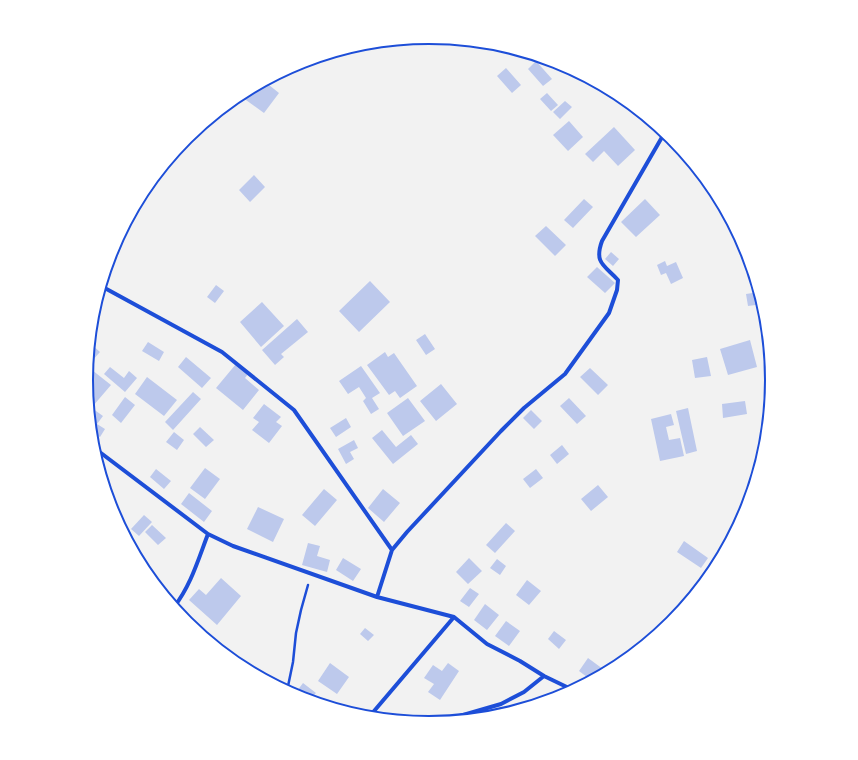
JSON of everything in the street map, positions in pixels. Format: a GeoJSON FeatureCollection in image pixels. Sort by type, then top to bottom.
{"type":"FeatureCollection","features":[{"type":"Feature","properties":{"kind":"street"},"geometry":{"type":"LineString","coordinates":[[377,597],[392,550],[501,431],[524,408],[565,374],[609,313],[617,290],[618,280],[599,259],[598,252],[602,241],[662,137]]}},
{"type":"Feature","properties":{"kind":"street"},"geometry":{"type":"LineString","coordinates":[[106,288],[222,352],[294,410],[392,550]]}},
{"type":"Feature","properties":{"kind":"street"},"geometry":{"type":"LineString","coordinates":[[101,454],[208,534],[233,546],[377,597],[454,617],[487,644],[566,687]]}},
{"type":"Feature","properties":{"kind":"street"},"geometry":{"type":"LineString","coordinates":[[177,603],[192,578],[208,534]]}},
{"type":"Feature","properties":{"kind":"street"},"geometry":{"type":"LineString","coordinates":[[374,711],[454,617]]}},
{"type":"Feature","properties":{"kind":"street"},"geometry":{"type":"LineString","coordinates":[[469,713],[501,704],[524,692],[544,676]]}},
{"type":"Feature","properties":{"kind":"path"},"geometry":{"type":"LineString","coordinates":[[288,685],[300,610],[311,574]]}},
{"type":"Feature","properties":{"kind":"building"},"geometry":{"type":"Polygon","coordinates":[[[537,62],[552,79],[543,86],[528,69],[537,62]]]}},
{"type":"Feature","properties":{"kind":"building"},"geometry":{"type":"Polygon","coordinates":[[[506,68],[521,85],[512,93],[497,76],[506,68]]]}},
{"type":"Feature","properties":{"kind":"building"},"geometry":{"type":"Polygon","coordinates":[[[269,85],[279,93],[264,113],[245,99],[269,85]]]}},
{"type":"Feature","properties":{"kind":"building"},"geometry":{"type":"Polygon","coordinates":[[[547,93],[558,105],[551,111],[540,99],[547,93]]]}},
{"type":"Feature","properties":{"kind":"building"},"geometry":{"type":"Polygon","coordinates":[[[565,101],[572,107],[560,119],[553,112],[565,101]]]}},
{"type":"Feature","properties":{"kind":"building"},"geometry":{"type":"Polygon","coordinates":[[[569,121],[583,137],[568,151],[553,135],[569,121]]]}},
{"type":"Feature","properties":{"kind":"building"},"geometry":{"type":"Polygon","coordinates":[[[614,127],[635,150],[618,166],[604,151],[593,162],[585,154],[614,127]]]}},
{"type":"Feature","properties":{"kind":"building"},"geometry":{"type":"Polygon","coordinates":[[[254,175],[265,187],[250,202],[239,190],[254,175]]]}},
{"type":"Feature","properties":{"kind":"building"},"geometry":{"type":"Polygon","coordinates":[[[584,199],[593,207],[573,228],[564,220],[584,199]]]}},
{"type":"Feature","properties":{"kind":"building"},"geometry":{"type":"Polygon","coordinates":[[[645,199],[660,215],[636,237],[621,222],[645,199]]]}},
{"type":"Feature","properties":{"kind":"building"},"geometry":{"type":"Polygon","coordinates":[[[546,226],[566,245],[555,256],[535,236],[546,226]]]}},
{"type":"Feature","properties":{"kind":"building"},"geometry":{"type":"Polygon","coordinates":[[[611,252],[619,259],[613,266],[605,259],[611,252]]]}},
{"type":"Feature","properties":{"kind":"building"},"geometry":{"type":"Polygon","coordinates":[[[665,261],[667,266],[676,262],[683,278],[671,284],[666,273],[661,275],[657,265],[665,261]]]}},
{"type":"Feature","properties":{"kind":"building"},"geometry":{"type":"Polygon","coordinates":[[[597,267],[615,283],[605,293],[587,277],[597,267]]]}},
{"type":"Feature","properties":{"kind":"building"},"geometry":{"type":"Polygon","coordinates":[[[370,281],[390,302],[359,332],[339,311],[370,281]]]}},
{"type":"Feature","properties":{"kind":"building"},"geometry":{"type":"Polygon","coordinates":[[[216,285],[224,291],[215,303],[207,297],[216,285]]]}},
{"type":"Feature","properties":{"kind":"building"},"geometry":{"type":"Polygon","coordinates":[[[754,293],[757,305],[748,306],[746,294],[754,293]]]}},
{"type":"Feature","properties":{"kind":"building"},"geometry":{"type":"Polygon","coordinates":[[[262,302],[284,326],[261,347],[240,322],[262,302]]]}},
{"type":"Feature","properties":{"kind":"building"},"geometry":{"type":"Polygon","coordinates":[[[297,319],[308,332],[281,354],[284,357],[275,365],[262,350],[297,319]]]}},
{"type":"Feature","properties":{"kind":"building"},"geometry":{"type":"Polygon","coordinates":[[[425,334],[435,349],[426,355],[416,340],[425,334]]]}},
{"type":"Feature","properties":{"kind":"building"},"geometry":{"type":"Polygon","coordinates":[[[750,340],[757,367],[728,375],[720,349],[750,340]]]}},
{"type":"Feature","properties":{"kind":"building"},"geometry":{"type":"Polygon","coordinates":[[[148,342],[164,352],[159,361],[142,351],[148,342]]]}},
{"type":"Feature","properties":{"kind":"building"},"geometry":{"type":"Polygon","coordinates":[[[95,347],[100,352],[94,359],[95,347]]]}},
{"type":"Feature","properties":{"kind":"building"},"geometry":{"type":"Polygon","coordinates":[[[385,352],[388,357],[394,353],[417,386],[400,398],[395,391],[389,395],[367,365],[385,352]]]}},
{"type":"Feature","properties":{"kind":"building"},"geometry":{"type":"Polygon","coordinates":[[[186,357],[211,378],[202,388],[178,367],[186,357]]]}},
{"type":"Feature","properties":{"kind":"building"},"geometry":{"type":"Polygon","coordinates":[[[707,357],[711,376],[695,378],[692,360],[707,357]]]}},
{"type":"Feature","properties":{"kind":"building"},"geometry":{"type":"Polygon","coordinates":[[[236,364],[248,374],[245,378],[259,390],[243,410],[216,388],[236,364]]]}},
{"type":"Feature","properties":{"kind":"building"},"geometry":{"type":"Polygon","coordinates":[[[361,366],[380,393],[372,398],[379,409],[371,414],[363,401],[366,398],[359,387],[348,394],[339,381],[361,366]]]}},
{"type":"Feature","properties":{"kind":"building"},"geometry":{"type":"Polygon","coordinates":[[[110,367],[124,378],[129,371],[137,378],[125,392],[104,374],[110,367]]]}},
{"type":"Feature","properties":{"kind":"building"},"geometry":{"type":"Polygon","coordinates":[[[590,368],[608,385],[598,395],[580,377],[590,368]]]}},
{"type":"Feature","properties":{"kind":"building"},"geometry":{"type":"Polygon","coordinates":[[[93,371],[111,385],[94,405],[93,371]]]}},
{"type":"Feature","properties":{"kind":"building"},"geometry":{"type":"Polygon","coordinates":[[[147,377],[177,400],[164,416],[135,394],[147,377]]]}},
{"type":"Feature","properties":{"kind":"building"},"geometry":{"type":"Polygon","coordinates":[[[441,384],[457,404],[436,421],[420,401],[441,384]]]}},
{"type":"Feature","properties":{"kind":"building"},"geometry":{"type":"Polygon","coordinates":[[[193,392],[201,399],[173,430],[165,422],[193,392]]]}},
{"type":"Feature","properties":{"kind":"building"},"geometry":{"type":"Polygon","coordinates":[[[125,397],[135,405],[121,423],[112,415],[125,397]]]}},
{"type":"Feature","properties":{"kind":"building"},"geometry":{"type":"Polygon","coordinates":[[[408,398],[425,421],[403,436],[387,413],[408,398]]]}},
{"type":"Feature","properties":{"kind":"building"},"geometry":{"type":"Polygon","coordinates":[[[569,398],[586,416],[577,424],[560,406],[569,398]]]}},
{"type":"Feature","properties":{"kind":"building"},"geometry":{"type":"Polygon","coordinates":[[[745,401],[747,414],[723,418],[722,404],[745,401]]]}},
{"type":"Feature","properties":{"kind":"building"},"geometry":{"type":"Polygon","coordinates":[[[264,404],[281,417],[276,422],[282,426],[269,443],[252,430],[259,422],[253,418],[264,404]]]}},
{"type":"Feature","properties":{"kind":"building"},"geometry":{"type":"Polygon","coordinates":[[[688,408],[697,451],[686,454],[676,411],[688,408]]]}},
{"type":"Feature","properties":{"kind":"building"},"geometry":{"type":"Polygon","coordinates":[[[95,410],[103,416],[97,424],[105,429],[100,437],[98,435],[95,410]]]}},
{"type":"Feature","properties":{"kind":"building"},"geometry":{"type":"Polygon","coordinates":[[[531,410],[542,421],[534,429],[523,418],[531,410]]]}},
{"type":"Feature","properties":{"kind":"building"},"geometry":{"type":"Polygon","coordinates":[[[671,414],[674,425],[666,427],[669,440],[680,438],[684,456],[660,461],[651,419],[671,414]]]}},
{"type":"Feature","properties":{"kind":"building"},"geometry":{"type":"Polygon","coordinates":[[[346,418],[351,427],[336,437],[330,428],[346,418]]]}},
{"type":"Feature","properties":{"kind":"building"},"geometry":{"type":"Polygon","coordinates":[[[200,427],[214,440],[206,447],[193,434],[200,427]]]}},
{"type":"Feature","properties":{"kind":"building"},"geometry":{"type":"Polygon","coordinates":[[[382,430],[396,447],[411,435],[418,444],[393,464],[372,438],[382,430]]]}},
{"type":"Feature","properties":{"kind":"building"},"geometry":{"type":"Polygon","coordinates":[[[174,432],[184,440],[177,450],[166,442],[174,432]]]}},
{"type":"Feature","properties":{"kind":"building"},"geometry":{"type":"Polygon","coordinates":[[[354,440],[358,448],[350,452],[354,459],[346,464],[338,449],[354,440]]]}},
{"type":"Feature","properties":{"kind":"building"},"geometry":{"type":"Polygon","coordinates":[[[562,445],[569,454],[557,464],[550,455],[562,445]]]}},
{"type":"Feature","properties":{"kind":"building"},"geometry":{"type":"Polygon","coordinates":[[[205,468],[220,479],[205,499],[190,488],[205,468]]]}},
{"type":"Feature","properties":{"kind":"building"},"geometry":{"type":"Polygon","coordinates":[[[156,469],[171,481],[164,489],[150,477],[156,469]]]}},
{"type":"Feature","properties":{"kind":"building"},"geometry":{"type":"Polygon","coordinates":[[[536,469],[543,478],[530,488],[523,479],[536,469]]]}},
{"type":"Feature","properties":{"kind":"building"},"geometry":{"type":"Polygon","coordinates":[[[598,485],[608,497],[591,511],[581,499],[598,485]]]}},
{"type":"Feature","properties":{"kind":"building"},"geometry":{"type":"Polygon","coordinates":[[[324,489],[337,500],[315,526],[302,515],[324,489]]]}},
{"type":"Feature","properties":{"kind":"building"},"geometry":{"type":"Polygon","coordinates":[[[383,489],[400,503],[384,522],[368,508],[383,489]]]}},
{"type":"Feature","properties":{"kind":"building"},"geometry":{"type":"Polygon","coordinates":[[[189,493],[212,511],[204,522],[181,504],[189,493]]]}},
{"type":"Feature","properties":{"kind":"building"},"geometry":{"type":"Polygon","coordinates":[[[258,507],[284,519],[273,542],[247,529],[258,507]]]}},
{"type":"Feature","properties":{"kind":"building"},"geometry":{"type":"Polygon","coordinates":[[[144,515],[152,522],[139,536],[131,529],[144,515]]]}},
{"type":"Feature","properties":{"kind":"building"},"geometry":{"type":"Polygon","coordinates":[[[506,523],[515,531],[495,553],[486,545],[506,523]]]}},
{"type":"Feature","properties":{"kind":"building"},"geometry":{"type":"Polygon","coordinates":[[[152,525],[166,538],[158,545],[145,532],[152,525]]]}},
{"type":"Feature","properties":{"kind":"building"},"geometry":{"type":"Polygon","coordinates":[[[684,541],[708,558],[701,568],[677,552],[684,541]]]}},
{"type":"Feature","properties":{"kind":"building"},"geometry":{"type":"Polygon","coordinates":[[[308,543],[320,546],[317,556],[330,560],[327,572],[302,565],[308,543]]]}},
{"type":"Feature","properties":{"kind":"building"},"geometry":{"type":"Polygon","coordinates":[[[343,558],[361,569],[353,581],[336,570],[343,558]]]}},
{"type":"Feature","properties":{"kind":"building"},"geometry":{"type":"Polygon","coordinates":[[[469,558],[482,571],[468,584],[456,572],[469,558]]]}},
{"type":"Feature","properties":{"kind":"building"},"geometry":{"type":"Polygon","coordinates":[[[497,559],[506,566],[500,575],[490,568],[497,559]]]}},
{"type":"Feature","properties":{"kind":"building"},"geometry":{"type":"Polygon","coordinates":[[[221,578],[241,596],[217,625],[189,600],[199,589],[206,595],[221,578]]]}},
{"type":"Feature","properties":{"kind":"building"},"geometry":{"type":"Polygon","coordinates":[[[527,580],[541,591],[529,605],[516,595],[527,580]]]}},
{"type":"Feature","properties":{"kind":"building"},"geometry":{"type":"Polygon","coordinates":[[[470,588],[479,594],[469,607],[460,601],[470,588]]]}},
{"type":"Feature","properties":{"kind":"building"},"geometry":{"type":"Polygon","coordinates":[[[485,604],[499,615],[487,630],[474,620],[485,604]]]}},
{"type":"Feature","properties":{"kind":"building"},"geometry":{"type":"Polygon","coordinates":[[[506,621],[520,631],[509,646],[495,636],[506,621]]]}},
{"type":"Feature","properties":{"kind":"building"},"geometry":{"type":"Polygon","coordinates":[[[365,628],[374,635],[368,641],[360,634],[365,628]]]}},
{"type":"Feature","properties":{"kind":"building"},"geometry":{"type":"Polygon","coordinates":[[[554,631],[566,640],[559,649],[548,639],[554,631]]]}},
{"type":"Feature","properties":{"kind":"building"},"geometry":{"type":"Polygon","coordinates":[[[588,658],[602,668],[586,677],[579,671],[588,658]]]}},
{"type":"Feature","properties":{"kind":"building"},"geometry":{"type":"Polygon","coordinates":[[[330,663],[349,677],[337,694],[318,681],[330,663]]]}},
{"type":"Feature","properties":{"kind":"building"},"geometry":{"type":"Polygon","coordinates":[[[448,663],[459,671],[440,700],[428,692],[434,684],[424,678],[433,665],[442,671],[448,663]]]}},
{"type":"Feature","properties":{"kind":"building"},"geometry":{"type":"Polygon","coordinates":[[[303,683],[316,693],[314,695],[298,689],[303,683]]]}}]}
